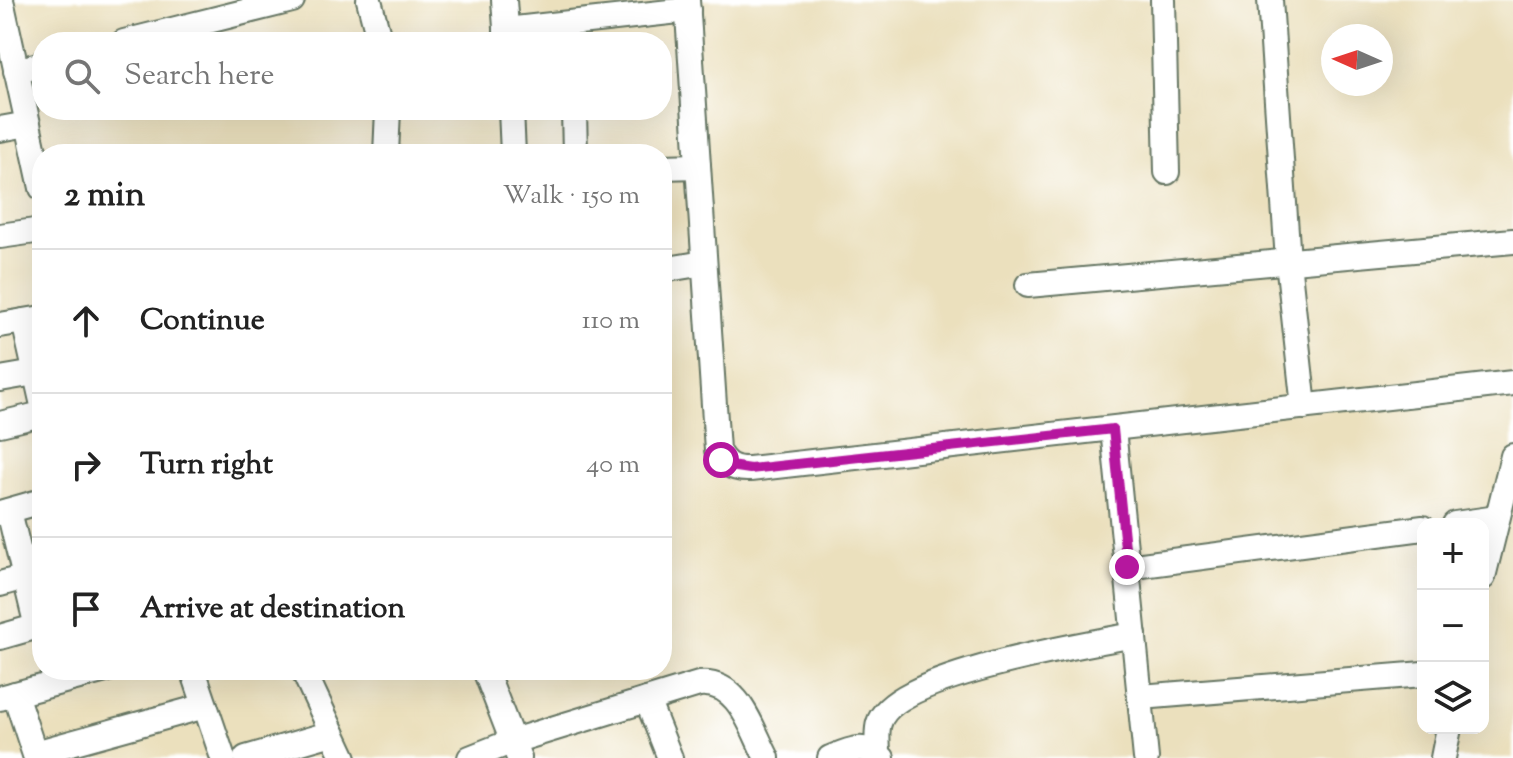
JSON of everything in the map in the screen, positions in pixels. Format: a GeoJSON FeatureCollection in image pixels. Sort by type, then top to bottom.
{"type":"FeatureCollection","features":[{"type":"Feature","properties":{"kind":"street"},"geometry":{"type":"LineString","coordinates":[[1,0],[4,38],[16,71],[32,144]]}},
{"type":"Feature","properties":{"kind":"street"},"geometry":{"type":"LineString","coordinates":[[148,32],[202,10],[292,0]]}},
{"type":"Feature","properties":{"kind":"street"},"geometry":{"type":"LineString","coordinates":[[369,0],[377,32]]}},
{"type":"Feature","properties":{"kind":"street"},"geometry":{"type":"LineString","coordinates":[[504,0],[506,32]]}},
{"type":"Feature","properties":{"kind":"street"},"geometry":{"type":"LineString","coordinates":[[1163,0],[1167,172]]}},
{"type":"Feature","properties":{"kind":"street"},"geometry":{"type":"LineString","coordinates":[[1270,0],[1288,261],[1304,407]]}},
{"type":"Feature","properties":{"kind":"street"},"geometry":{"type":"LineString","coordinates":[[572,32],[688,5],[717,450],[721,460],[730,466],[750,469],[1513,383]]}},
{"type":"Feature","properties":{"kind":"street"},"geometry":{"type":"LineString","coordinates":[[16,71],[32,67]]}},
{"type":"Feature","properties":{"kind":"street"},"geometry":{"type":"LineString","coordinates":[[386,144],[388,120]]}},
{"type":"Feature","properties":{"kind":"street"},"geometry":{"type":"LineString","coordinates":[[511,120],[513,144]]}},
{"type":"Feature","properties":{"kind":"street"},"geometry":{"type":"LineString","coordinates":[[574,120],[575,144]]}},
{"type":"Feature","properties":{"kind":"street"},"geometry":{"type":"LineString","coordinates":[[0,129],[28,124]]}},
{"type":"Feature","properties":{"kind":"street"},"geometry":{"type":"LineString","coordinates":[[672,167],[698,166]]}},
{"type":"Feature","properties":{"kind":"street"},"geometry":{"type":"LineString","coordinates":[[0,236],[32,231]]}},
{"type":"Feature","properties":{"kind":"street"},"geometry":{"type":"LineString","coordinates":[[1028,285],[1513,241]]}},
{"type":"Feature","properties":{"kind":"street"},"geometry":{"type":"LineString","coordinates":[[672,268],[704,263]]}},
{"type":"Feature","properties":{"kind":"street"},"geometry":{"type":"LineString","coordinates":[[0,325],[32,320]]}},
{"type":"Feature","properties":{"kind":"street"},"geometry":{"type":"LineString","coordinates":[[0,379],[32,374]]}},
{"type":"Feature","properties":{"kind":"street"},"geometry":{"type":"LineString","coordinates":[[0,424],[32,416]]}},
{"type":"Feature","properties":{"kind":"street"},"geometry":{"type":"LineString","coordinates":[[1113,429],[1146,758]]}},
{"type":"Feature","properties":{"kind":"street"},"geometry":{"type":"LineString","coordinates":[[1489,557],[1503,511],[1513,456]]}},
{"type":"Feature","properties":{"kind":"street"},"geometry":{"type":"LineString","coordinates":[[32,504],[5,512],[32,602]]}},
{"type":"Feature","properties":{"kind":"street"},"geometry":{"type":"LineString","coordinates":[[1477,518],[1503,511]]}},
{"type":"Feature","properties":{"kind":"street"},"geometry":{"type":"LineString","coordinates":[[1127,567],[1417,529]]}},
{"type":"Feature","properties":{"kind":"street"},"geometry":{"type":"LineString","coordinates":[[0,584],[25,577]]}},
{"type":"Feature","properties":{"kind":"street"},"geometry":{"type":"LineString","coordinates":[[0,637],[32,628]]}},
{"type":"Feature","properties":{"kind":"street"},"geometry":{"type":"LineString","coordinates":[[830,758],[860,748],[880,756],[879,723],[894,703],[911,693],[1001,663],[1134,635]]}},
{"type":"Feature","properties":{"kind":"street"},"geometry":{"type":"LineString","coordinates":[[1141,697],[1417,674]]}},
{"type":"Feature","properties":{"kind":"street"},"geometry":{"type":"LineString","coordinates":[[67,680],[7,696],[36,756],[205,706]]}},
{"type":"Feature","properties":{"kind":"street"},"geometry":{"type":"LineString","coordinates":[[196,680],[223,758]]}},
{"type":"Feature","properties":{"kind":"street"},"geometry":{"type":"LineString","coordinates":[[308,680],[344,758]]}},
{"type":"Feature","properties":{"kind":"street"},"geometry":{"type":"LineString","coordinates":[[489,680],[516,750]]}},
{"type":"Feature","properties":{"kind":"street"},"geometry":{"type":"LineString","coordinates":[[470,758],[516,750],[647,700],[699,684],[720,685],[736,700],[767,758]]}},
{"type":"Feature","properties":{"kind":"street"},"geometry":{"type":"LineString","coordinates":[[647,700],[670,758]]}},
{"type":"Feature","properties":{"kind":"street"},"geometry":{"type":"LineString","coordinates":[[246,758],[332,733]]}},
{"type":"Feature","properties":{"kind":"street"},"geometry":{"type":"LineString","coordinates":[[1443,758],[1448,734]]}},
{"type":"Feature","properties":{"kind":"route"},"geometry":{"type":"LineString","coordinates":[[721,460],[740,470],[1113,429],[1127,567]]}}]}
